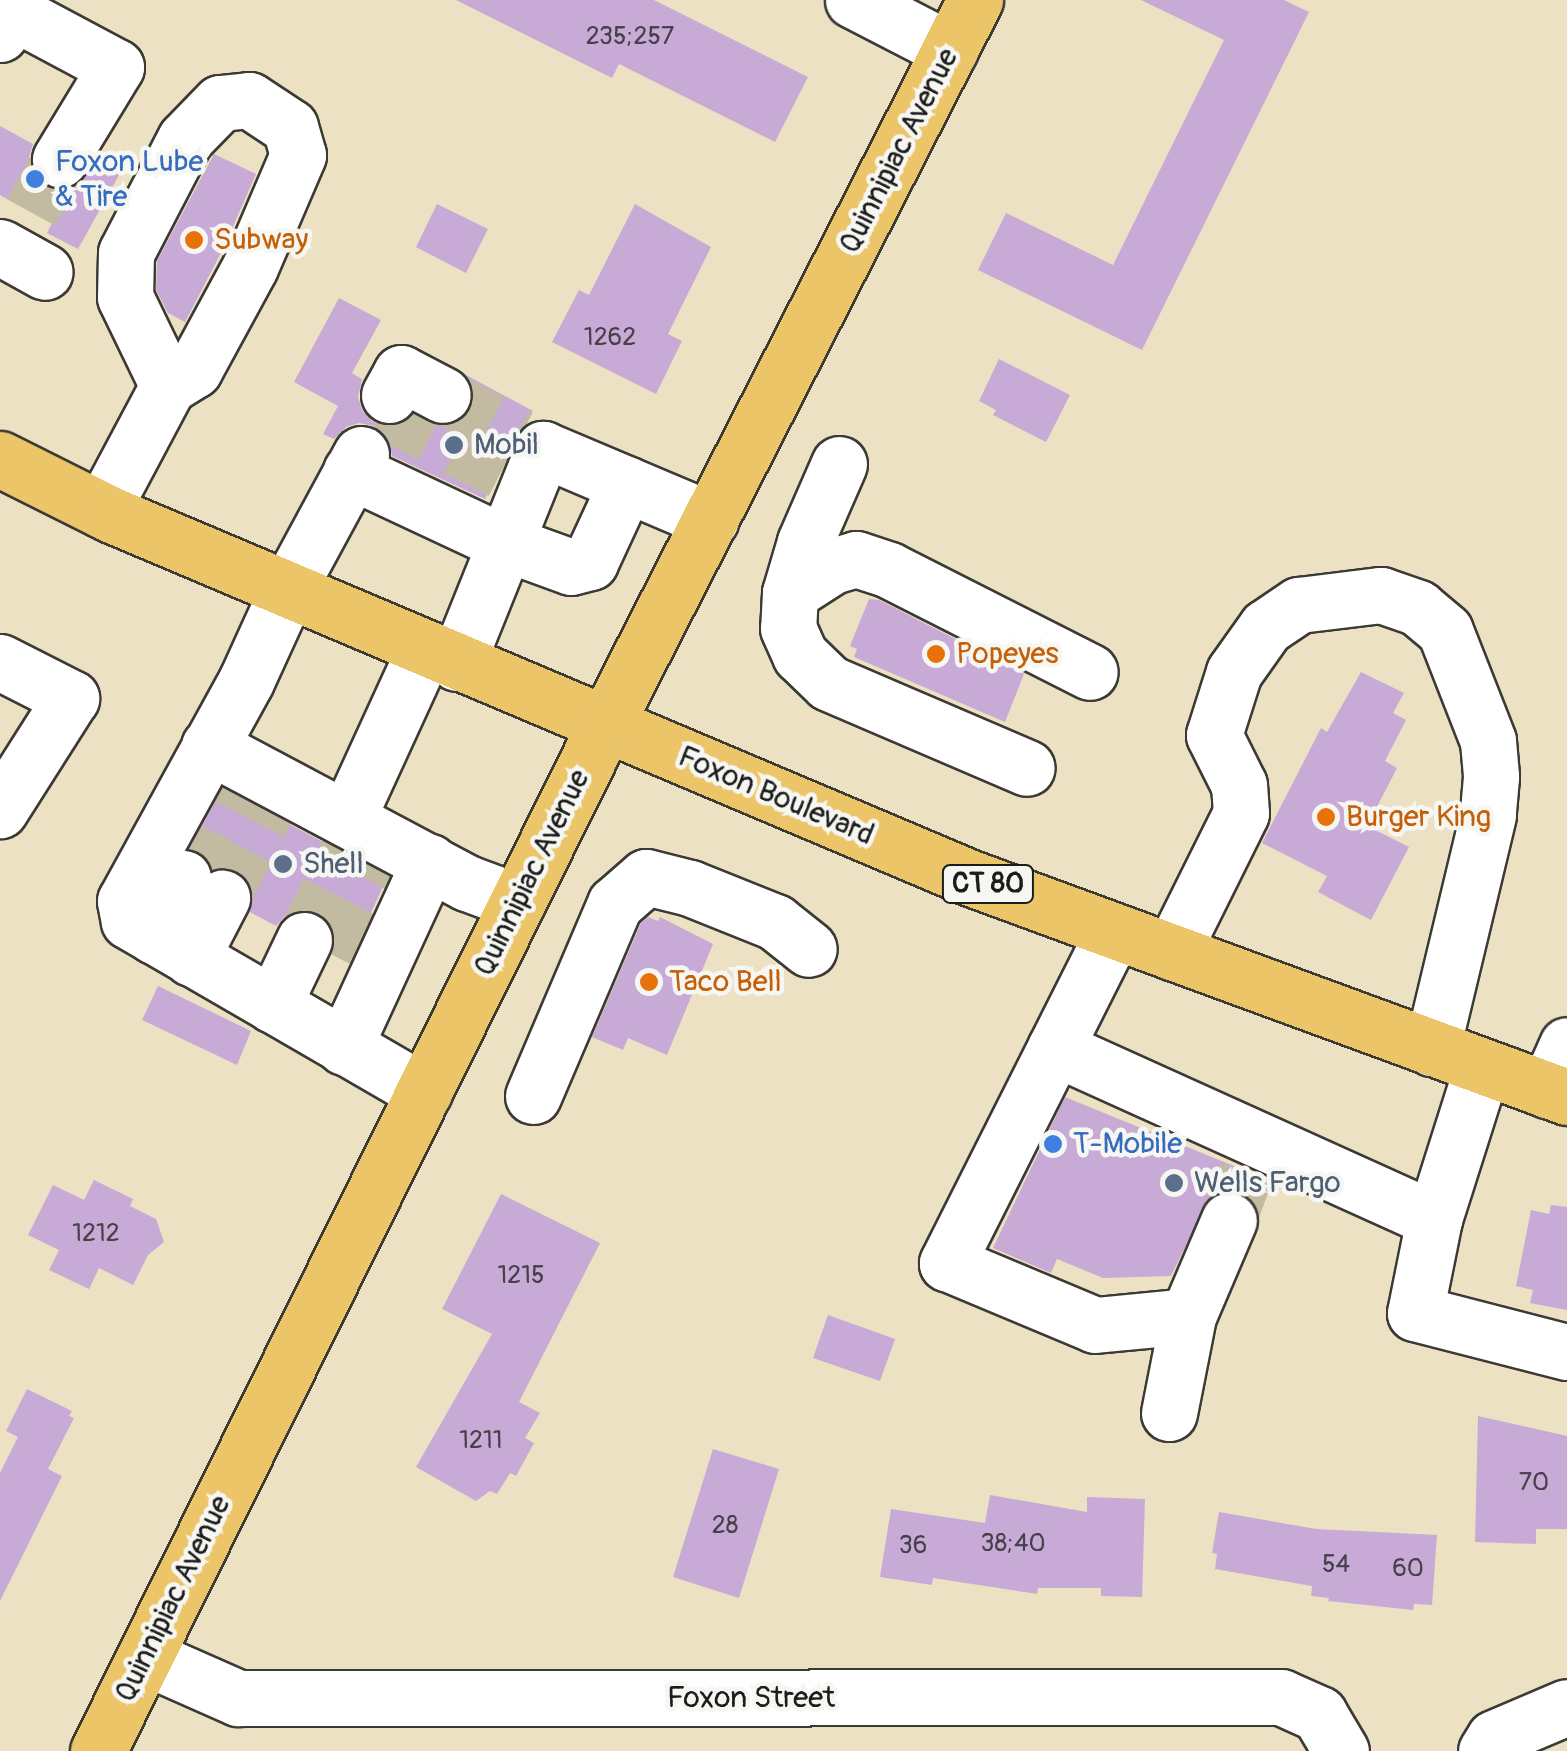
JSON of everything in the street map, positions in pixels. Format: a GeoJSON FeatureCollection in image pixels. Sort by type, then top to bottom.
{"type":"FeatureCollection","features":[{"type":"Feature","properties":{"kind":"main road","name":"Quinnipiac Avenue"},"geometry":{"type":"LineString","coordinates":[[98,1751],[605,726],[975,0]]}},
{"type":"Feature","properties":{"kind":"main road","name":"Foxon Boulevard"},"geometry":{"type":"LineString","coordinates":[[0,459],[102,510],[287,591],[968,877],[1482,1068],[1560,1078]]}},
{"type":"Feature","properties":{"kind":"street"},"geometry":{"type":"LineString","coordinates":[[853,0],[950,50]]}},
{"type":"Feature","properties":{"kind":"street"},"geometry":{"type":"LineString","coordinates":[[0,34],[11,11],[116,67],[60,159]]}},
{"type":"Feature","properties":{"kind":"street"},"geometry":{"type":"LineString","coordinates":[[102,510],[168,386],[194,370],[250,267],[298,155],[290,127],[250,100],[220,102],[184,139],[126,253],[125,296],[168,386]]}},
{"type":"Feature","properties":{"kind":"street"},"geometry":{"type":"LineString","coordinates":[[389,394],[401,373],[443,394]]}},
{"type":"Feature","properties":{"kind":"street"},"geometry":{"type":"LineString","coordinates":[[424,1092],[129,921],[125,901],[243,776],[287,591],[356,462],[514,485],[626,484],[710,520]]}},
{"type":"Feature","properties":{"kind":"street"},"geometry":{"type":"LineString","coordinates":[[839,464],[805,542],[790,593],[788,628],[800,655],[828,683],[1027,768]]}},
{"type":"Feature","properties":{"kind":"street"},"geometry":{"type":"LineString","coordinates":[[514,485],[571,567],[590,562],[626,484]]}},
{"type":"Feature","properties":{"kind":"street"},"geometry":{"type":"LineString","coordinates":[[310,1027],[379,846],[441,656],[514,485]]}},
{"type":"Feature","properties":{"kind":"street"},"geometry":{"type":"LineString","coordinates":[[790,593],[832,566],[856,559],[890,570],[1090,672]]}},
{"type":"Feature","properties":{"kind":"street"},"geometry":{"type":"LineString","coordinates":[[1172,952],[1240,813],[1240,784],[1214,735],[1234,672],[1266,627],[1299,605],[1381,595],[1418,608],[1446,631],[1488,741],[1491,777],[1488,814],[1432,1048]]}},
{"type":"Feature","properties":{"kind":"street"},"geometry":{"type":"LineString","coordinates":[[0,662],[71,698],[0,810]]}},
{"type":"Feature","properties":{"kind":"street"},"geometry":{"type":"LineString","coordinates":[[243,776],[379,846],[518,902]]}},
{"type":"Feature","properties":{"kind":"street"},"geometry":{"type":"LineString","coordinates":[[533,1096],[615,904],[646,877],[690,888],[776,922],[809,948]]}},
{"type":"Feature","properties":{"kind":"street"},"geometry":{"type":"LineString","coordinates":[[172,947],[203,888]]}},
{"type":"Feature","properties":{"kind":"street"},"geometry":{"type":"LineString","coordinates":[[1114,930],[947,1263],[1095,1325],[1188,1316]]}},
{"type":"Feature","properties":{"kind":"street"},"geometry":{"type":"LineString","coordinates":[[310,1027],[324,950]]}},
{"type":"Feature","properties":{"kind":"street"},"geometry":{"type":"LineString","coordinates":[[1055,1048],[1244,1177],[1434,1219]]}},
{"type":"Feature","properties":{"kind":"street"},"geometry":{"type":"LineString","coordinates":[[1482,1068],[1434,1219],[1415,1313],[1567,1352]]}},
{"type":"Feature","properties":{"kind":"street"},"geometry":{"type":"LineString","coordinates":[[1170,1413],[1188,1316],[1244,1177]]}},
{"type":"Feature","properties":{"kind":"street","name":"Foxon Street"},"geometry":{"type":"LineString","coordinates":[[144,1658],[238,1698],[1280,1697],[1319,1714],[1341,1751]]}},
{"type":"Feature","properties":{"kind":"street"},"geometry":{"type":"LineString","coordinates":[[1490,1744],[1567,1707]]}},
{"type":"Feature","properties":{"kind":"building"},"geometry":{"type":"Polygon","coordinates":[[[456,0],[654,0],[808,77],[775,142],[619,64],[612,78],[456,0]]]}},
{"type":"Feature","properties":{"kind":"building"},"geometry":{"type":"Polygon","coordinates":[[[1141,0],[1284,0],[1309,12],[1142,350],[978,270],[1006,213],[1113,265],[1224,40],[1141,0]]]}},
{"type":"Feature","properties":{"kind":"building"},"geometry":{"type":"Polygon","coordinates":[[[0,126],[33,144],[29,157],[32,173],[45,186],[60,190],[76,186],[100,154],[124,166],[78,249],[47,233],[52,223],[0,195],[0,126]]]}},
{"type":"Feature","properties":{"kind":"building"},"geometry":{"type":"Polygon","coordinates":[[[214,154],[256,174],[185,322],[168,313],[156,290],[157,261],[214,154]]]}},
{"type":"Feature","properties":{"kind":"building"},"geometry":{"type":"Polygon","coordinates":[[[437,204],[488,229],[466,273],[416,247],[437,204]]]}},
{"type":"Feature","properties":{"kind":"building"},"geometry":{"type":"Polygon","coordinates":[[[635,204],[711,247],[668,334],[682,341],[656,394],[552,342],[579,290],[589,295],[635,204]]]}},
{"type":"Feature","properties":{"kind":"building"},"geometry":{"type":"Polygon","coordinates":[[[339,298],[381,320],[352,373],[362,379],[358,397],[362,410],[373,422],[391,426],[412,414],[443,426],[459,422],[470,410],[474,395],[466,375],[533,411],[514,437],[485,499],[392,456],[388,438],[375,426],[359,423],[346,427],[334,439],[323,434],[338,406],[294,382],[339,298]]]}},
{"type":"Feature","properties":{"kind":"building"},"geometry":{"type":"Polygon","coordinates":[[[999,359],[1070,395],[1046,442],[993,415],[996,410],[979,401],[999,359]]]}},
{"type":"Feature","properties":{"kind":"building"},"geometry":{"type":"Polygon","coordinates":[[[869,599],[879,600],[1024,674],[1005,722],[854,657],[857,649],[850,646],[869,599]]]}},
{"type":"Feature","properties":{"kind":"building"},"geometry":{"type":"Polygon","coordinates":[[[1361,672],[1404,693],[1393,713],[1406,720],[1385,761],[1397,768],[1367,826],[1409,847],[1371,920],[1318,892],[1327,876],[1262,843],[1321,728],[1327,732],[1361,672]]]}},
{"type":"Feature","properties":{"kind":"building"},"geometry":{"type":"Polygon","coordinates":[[[222,789],[388,876],[348,962],[332,954],[335,937],[330,923],[318,912],[301,909],[286,915],[276,926],[250,912],[253,896],[248,880],[237,871],[212,869],[208,860],[190,848],[222,789]]]}},
{"type":"Feature","properties":{"kind":"building","name":"Taco Bell"},"geometry":{"type":"Polygon","coordinates":[[[648,917],[658,921],[660,917],[713,944],[667,1055],[628,1038],[623,1050],[592,1037],[641,923],[648,917]]]}},
{"type":"Feature","properties":{"kind":"building"},"geometry":{"type":"Polygon","coordinates":[[[158,986],[251,1031],[237,1065],[142,1020],[158,986]]]}},
{"type":"Feature","properties":{"kind":"building"},"geometry":{"type":"Polygon","coordinates":[[[1065,1097],[1263,1178],[1254,1201],[1242,1192],[1226,1189],[1210,1196],[1171,1276],[1103,1278],[1057,1259],[1051,1273],[993,1248],[1065,1097]]]}},
{"type":"Feature","properties":{"kind":"building"},"geometry":{"type":"Polygon","coordinates":[[[94,1180],[133,1199],[130,1206],[156,1219],[164,1242],[148,1255],[133,1285],[99,1268],[89,1289],[49,1270],[59,1250],[28,1235],[53,1185],[84,1200],[94,1180]]]}},
{"type":"Feature","properties":{"kind":"building"},"geometry":{"type":"Polygon","coordinates":[[[501,1194],[600,1243],[519,1402],[540,1413],[525,1438],[534,1443],[516,1476],[510,1473],[497,1494],[490,1491],[476,1501],[416,1467],[492,1334],[442,1309],[501,1194]]]}},
{"type":"Feature","properties":{"kind":"building"},"geometry":{"type":"Polygon","coordinates":[[[1551,1205],[1567,1207],[1567,1310],[1530,1303],[1533,1290],[1516,1286],[1531,1210],[1549,1214],[1551,1205]]]}},
{"type":"Feature","properties":{"kind":"building"},"geometry":{"type":"Polygon","coordinates":[[[828,1315],[895,1339],[880,1381],[813,1358],[828,1315]]]}},
{"type":"Feature","properties":{"kind":"building"},"geometry":{"type":"Polygon","coordinates":[[[27,1389],[72,1411],[69,1416],[74,1418],[48,1469],[62,1476],[0,1601],[0,1473],[18,1437],[6,1431],[27,1389]]]}},
{"type":"Feature","properties":{"kind":"building"},"geometry":{"type":"Polygon","coordinates":[[[1478,1416],[1567,1436],[1567,1529],[1536,1529],[1536,1544],[1475,1542],[1478,1416]]]}},
{"type":"Feature","properties":{"kind":"building"},"geometry":{"type":"Polygon","coordinates":[[[713,1449],[779,1469],[739,1598],[673,1577],[713,1449]]]}},
{"type":"Feature","properties":{"kind":"building"},"geometry":{"type":"Polygon","coordinates":[[[990,1495],[1087,1512],[1087,1497],[1145,1499],[1142,1597],[1101,1596],[1101,1588],[1038,1588],[1037,1594],[933,1578],[932,1585],[880,1577],[891,1509],[985,1523],[990,1495]]]}},
{"type":"Feature","properties":{"kind":"building"},"geometry":{"type":"Polygon","coordinates":[[[1219,1512],[1316,1529],[1437,1535],[1432,1605],[1414,1604],[1413,1610],[1328,1601],[1329,1598],[1311,1596],[1312,1586],[1215,1569],[1217,1554],[1212,1553],[1219,1512]]]}},
{"type":"Feature","properties":{"kind":"tunnel"},"geometry":{"type":"LineString","coordinates":[[31,212],[60,159]]}},
{"type":"Feature","properties":{"kind":"tunnel"},"geometry":{"type":"LineString","coordinates":[[443,395],[519,437]]}},
{"type":"Feature","properties":{"kind":"tunnel"},"geometry":{"type":"LineString","coordinates":[[382,410],[501,471]]}},
{"type":"Feature","properties":{"kind":"tunnel"},"geometry":{"type":"LineString","coordinates":[[183,878],[224,785]]}},
{"type":"Feature","properties":{"kind":"tunnel"},"geometry":{"type":"LineString","coordinates":[[222,898],[268,808]]}},
{"type":"Feature","properties":{"kind":"tunnel"},"geometry":{"type":"LineString","coordinates":[[304,940],[349,849]]}},
{"type":"Feature","properties":{"kind":"tunnel"},"geometry":{"type":"LineString","coordinates":[[343,960],[390,870]]}},
{"type":"Feature","properties":{"kind":"tunnel"},"geometry":{"type":"LineString","coordinates":[[1229,1220],[1246,1172]]}},
{"type":"Feature","properties":{"kind":"place","name":"Foxon Lube & Tire"},"geometry":{"type":"Point","coordinates":[35,179]}},
{"type":"Feature","properties":{"kind":"place","name":"Subway"},"geometry":{"type":"Point","coordinates":[194,240]}},
{"type":"Feature","properties":{"kind":"place","name":"Mobil"},"geometry":{"type":"Point","coordinates":[454,445]}},
{"type":"Feature","properties":{"kind":"place","name":"Popeyes"},"geometry":{"type":"Point","coordinates":[936,654]}},
{"type":"Feature","properties":{"kind":"place","name":"Burger King"},"geometry":{"type":"Point","coordinates":[1326,817]}},
{"type":"Feature","properties":{"kind":"place","name":"Shell"},"geometry":{"type":"Point","coordinates":[283,864]}},
{"type":"Feature","properties":{"kind":"place","name":"Taco Bell"},"geometry":{"type":"Point","coordinates":[649,982]}},
{"type":"Feature","properties":{"kind":"place","name":"T-Mobile"},"geometry":{"type":"Point","coordinates":[1053,1144]}},
{"type":"Feature","properties":{"kind":"place","name":"Wells Fargo"},"geometry":{"type":"Point","coordinates":[1174,1183]}}]}
